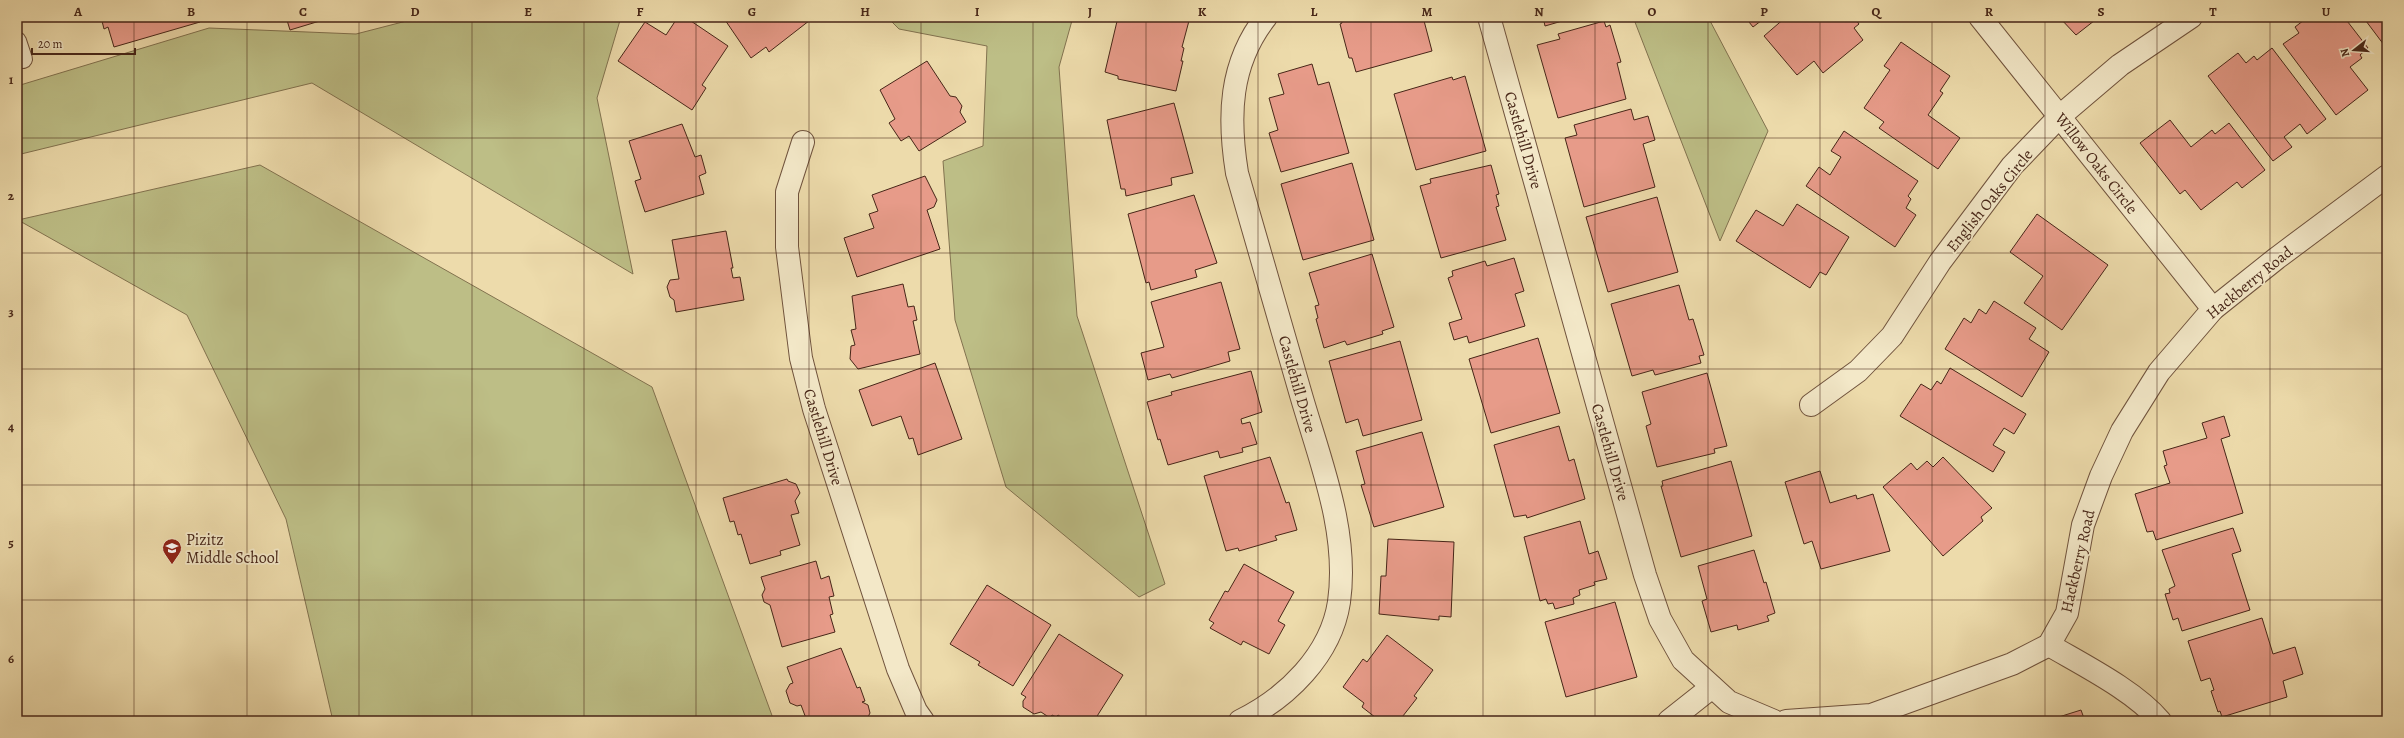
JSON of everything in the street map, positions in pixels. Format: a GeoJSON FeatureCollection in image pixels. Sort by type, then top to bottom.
{"type":"FeatureCollection","features":[{"type":"Feature","properties":{"kind":"street","name":"Castlehill Drive"},"geometry":{"type":"LineString","coordinates":[[1240,721],[1283,695],[1308,669],[1329,631],[1339,603],[1342,569],[1332,500],[1237,173],[1231,137],[1232,95],[1245,52],[1266,17]]}},
{"type":"Feature","properties":{"kind":"street","name":"Castlehill Drive"},"geometry":{"type":"LineString","coordinates":[[1489,17],[1645,575],[1660,619],[1683,660],[1712,686]]}},
{"type":"Feature","properties":{"kind":"street","name":"Willow Oaks Circle"},"geometry":{"type":"LineString","coordinates":[[1980,17],[2213,309]]}},
{"type":"Feature","properties":{"kind":"street","name":"English Oaks Circle"},"geometry":{"type":"LineString","coordinates":[[1811,405],[1858,371],[1892,336],[1940,262],[2003,178],[2060,116],[2120,65],[2191,17]]}},
{"type":"Feature","properties":{"kind":"street","name":"Castlehill Drive"},"geometry":{"type":"LineString","coordinates":[[803,142],[788,192],[788,247],[801,358],[814,409],[898,669],[916,710],[923,721]]}},
{"type":"Feature","properties":{"kind":"street","name":"Hackberry Road"},"geometry":{"type":"LineString","coordinates":[[2049,645],[2067,613],[2083,525],[2101,476],[2122,431],[2159,372],[2213,309],[2277,258],[2387,176]]}},
{"type":"Feature","properties":{"kind":"street"},"geometry":{"type":"LineString","coordinates":[[1786,721],[1871,715],[2012,664],[2049,645],[2116,685],[2154,713],[2160,721]]}},
{"type":"Feature","properties":{"kind":"street"},"geometry":{"type":"LineString","coordinates":[[1669,721],[1712,686],[1729,702],[1774,721]]}},
{"type":"Feature","properties":{"kind":"lane"},"geometry":{"type":"LineString","coordinates":[[17,41],[23,59]]}},
{"type":"Feature","properties":{"kind":"green space"},"geometry":{"type":"Polygon","coordinates":[[[422,17],[621,17],[597,98],[633,274],[312,83],[17,155],[17,86],[209,28],[356,34],[422,17]]]}},
{"type":"Feature","properties":{"kind":"green space"},"geometry":{"type":"Polygon","coordinates":[[[887,17],[1073,17],[1059,67],[1077,316],[1165,584],[1139,597],[1006,487],[955,320],[943,161],[983,146],[987,46],[899,29],[887,17]]]}},
{"type":"Feature","properties":{"kind":"green space"},"geometry":{"type":"Polygon","coordinates":[[[1633,17],[1708,17],[1768,131],[1720,241],[1633,17]]]}},
{"type":"Feature","properties":{"kind":"green space"},"geometry":{"type":"Polygon","coordinates":[[[260,165],[652,387],[774,721],[333,721],[286,519],[187,315],[18,220],[260,165]]]}},
{"type":"Feature","properties":{"kind":"building"},"geometry":{"type":"Polygon","coordinates":[[[101,17],[198,17],[200,22],[114,47],[108,27],[104,29],[101,17]]]}},
{"type":"Feature","properties":{"kind":"building"},"geometry":{"type":"Polygon","coordinates":[[[286,17],[333,17],[290,30],[286,17]]]}},
{"type":"Feature","properties":{"kind":"building"},"geometry":{"type":"Polygon","coordinates":[[[678,17],[685,17],[728,46],[702,85],[706,88],[692,110],[618,61],[645,22],[666,35],[678,17]]]}},
{"type":"Feature","properties":{"kind":"building"},"geometry":{"type":"Polygon","coordinates":[[[723,17],[814,17],[769,52],[766,47],[751,58],[723,17]]]}},
{"type":"Feature","properties":{"kind":"building"},"geometry":{"type":"Polygon","coordinates":[[[1118,17],[1190,17],[1182,47],[1184,48],[1181,61],[1183,61],[1176,91],[1118,79],[1118,76],[1105,72],[1118,17]]]}},
{"type":"Feature","properties":{"kind":"building"},"geometry":{"type":"Polygon","coordinates":[[[1341,17],[1423,17],[1432,51],[1356,72],[1352,58],[1349,58],[1340,24],[1342,23],[1341,17]]]}},
{"type":"Feature","properties":{"kind":"building"},"geometry":{"type":"Polygon","coordinates":[[[1543,17],[1576,17],[1545,26],[1543,17]]]}},
{"type":"Feature","properties":{"kind":"building"},"geometry":{"type":"Polygon","coordinates":[[[1745,17],[1766,17],[1753,27],[1745,17]]]}},
{"type":"Feature","properties":{"kind":"building"},"geometry":{"type":"Polygon","coordinates":[[[1786,17],[1854,17],[1859,24],[1854,28],[1863,40],[1823,73],[1814,61],[1797,75],[1764,36],[1786,17]]]}},
{"type":"Feature","properties":{"kind":"building"},"geometry":{"type":"Polygon","coordinates":[[[2059,17],[2099,17],[2076,35],[2059,17]]]}},
{"type":"Feature","properties":{"kind":"building"},"geometry":{"type":"Polygon","coordinates":[[[2308,17],[2344,17],[2368,48],[2360,55],[2362,58],[2350,67],[2368,90],[2336,115],[2283,44],[2299,33],[2295,27],[2308,17]]]}},
{"type":"Feature","properties":{"kind":"building"},"geometry":{"type":"Polygon","coordinates":[[[2363,17],[2387,17],[2387,49],[2363,17]]]}},
{"type":"Feature","properties":{"kind":"building"},"geometry":{"type":"Polygon","coordinates":[[[1604,21],[1606,27],[1610,25],[1621,62],[1617,63],[1626,99],[1558,118],[1537,45],[1560,39],[1558,34],[1604,21]]]}},
{"type":"Feature","properties":{"kind":"building"},"geometry":{"type":"Polygon","coordinates":[[[1901,42],[1950,76],[1940,91],[1943,93],[1928,115],[1960,138],[1938,169],[1879,128],[1884,122],[1864,108],[1890,70],[1884,66],[1901,42]]]}},
{"type":"Feature","properties":{"kind":"building"},"geometry":{"type":"Polygon","coordinates":[[[2272,48],[2326,119],[2307,134],[2300,124],[2284,137],[2292,147],[2273,161],[2208,76],[2238,53],[2246,63],[2254,56],[2257,60],[2272,48]]]}},
{"type":"Feature","properties":{"kind":"building"},"geometry":{"type":"Polygon","coordinates":[[[927,61],[950,96],[956,97],[962,106],[960,112],[966,122],[919,151],[909,136],[901,141],[889,123],[895,119],[880,90],[927,61]]]}},
{"type":"Feature","properties":{"kind":"building"},"geometry":{"type":"Polygon","coordinates":[[[1312,64],[1318,85],[1329,82],[1349,153],[1281,172],[1269,133],[1278,130],[1269,98],[1284,94],[1278,74],[1312,64]]]}},
{"type":"Feature","properties":{"kind":"building"},"geometry":{"type":"Polygon","coordinates":[[[1465,76],[1486,151],[1416,170],[1394,94],[1452,77],[1453,80],[1465,76]]]}},
{"type":"Feature","properties":{"kind":"building"},"geometry":{"type":"Polygon","coordinates":[[[1174,103],[1193,173],[1171,178],[1172,185],[1126,196],[1125,189],[1121,189],[1107,120],[1174,103]]]}},
{"type":"Feature","properties":{"kind":"building"},"geometry":{"type":"Polygon","coordinates":[[[1631,109],[1634,120],[1648,116],[1655,140],[1643,144],[1655,187],[1584,207],[1565,138],[1577,135],[1574,125],[1631,109]]]}},
{"type":"Feature","properties":{"kind":"building"},"geometry":{"type":"Polygon","coordinates":[[[2170,120],[2191,147],[2212,130],[2215,134],[2229,123],[2265,170],[2242,188],[2237,182],[2201,210],[2185,190],[2180,194],[2140,143],[2170,120]]]}},
{"type":"Feature","properties":{"kind":"building"},"geometry":{"type":"Polygon","coordinates":[[[682,124],[695,157],[701,155],[706,173],[699,176],[704,194],[645,212],[635,181],[641,179],[629,141],[682,124]]]}},
{"type":"Feature","properties":{"kind":"building"},"geometry":{"type":"Polygon","coordinates":[[[1844,131],[1918,181],[1908,196],[1911,199],[1906,208],[1916,215],[1895,247],[1806,186],[1819,167],[1830,175],[1841,157],[1831,151],[1844,131]]]}},
{"type":"Feature","properties":{"kind":"building"},"geometry":{"type":"Polygon","coordinates":[[[1352,163],[1374,240],[1303,260],[1281,184],[1352,163]]]}},
{"type":"Feature","properties":{"kind":"building"},"geometry":{"type":"Polygon","coordinates":[[[1491,165],[1499,194],[1496,195],[1499,206],[1496,207],[1506,240],[1441,258],[1420,186],[1431,183],[1430,179],[1491,165]]]}},
{"type":"Feature","properties":{"kind":"building"},"geometry":{"type":"Polygon","coordinates":[[[925,176],[937,200],[934,207],[927,210],[940,249],[857,277],[844,238],[874,228],[869,214],[878,211],[872,195],[925,176]]]}},
{"type":"Feature","properties":{"kind":"building"},"geometry":{"type":"Polygon","coordinates":[[[1194,195],[1217,263],[1195,270],[1197,277],[1151,290],[1149,282],[1146,283],[1128,214],[1194,195]]]}},
{"type":"Feature","properties":{"kind":"building"},"geometry":{"type":"Polygon","coordinates":[[[1657,197],[1678,272],[1608,292],[1586,217],[1657,197]]]}},
{"type":"Feature","properties":{"kind":"building"},"geometry":{"type":"Polygon","coordinates":[[[1797,204],[1849,237],[1826,275],[1820,272],[1810,288],[1736,241],[1756,210],[1783,226],[1797,204]]]}},
{"type":"Feature","properties":{"kind":"building"},"geometry":{"type":"Polygon","coordinates":[[[2037,214],[2108,265],[2062,330],[2024,303],[2043,276],[2010,252],[2037,214]]]}},
{"type":"Feature","properties":{"kind":"building"},"geometry":{"type":"Polygon","coordinates":[[[726,231],[733,268],[731,268],[733,278],[740,277],[744,300],[676,312],[674,300],[670,297],[667,287],[670,280],[679,279],[672,240],[726,231]]]}},
{"type":"Feature","properties":{"kind":"building"},"geometry":{"type":"Polygon","coordinates":[[[1372,254],[1394,327],[1382,331],[1383,334],[1347,345],[1345,341],[1324,348],[1316,319],[1318,318],[1315,306],[1319,305],[1309,273],[1372,254]]]}},
{"type":"Feature","properties":{"kind":"building"},"geometry":{"type":"Polygon","coordinates":[[[1514,258],[1524,291],[1515,294],[1525,326],[1469,343],[1467,336],[1454,340],[1449,323],[1462,319],[1448,278],[1453,276],[1452,271],[1485,261],[1487,266],[1514,258]]]}},
{"type":"Feature","properties":{"kind":"building"},"geometry":{"type":"Polygon","coordinates":[[[1221,282],[1240,349],[1228,352],[1230,361],[1172,378],[1170,374],[1148,380],[1141,353],[1164,347],[1151,302],[1221,282]]]}},
{"type":"Feature","properties":{"kind":"building"},"geometry":{"type":"Polygon","coordinates":[[[903,284],[908,307],[914,306],[917,320],[913,321],[920,354],[858,369],[850,359],[851,346],[855,345],[851,330],[856,329],[852,296],[903,284]]]}},
{"type":"Feature","properties":{"kind":"building"},"geometry":{"type":"Polygon","coordinates":[[[1679,285],[1689,320],[1693,319],[1704,355],[1699,356],[1701,363],[1655,375],[1653,370],[1632,376],[1611,304],[1679,285]]]}},
{"type":"Feature","properties":{"kind":"building"},"geometry":{"type":"Polygon","coordinates":[[[1994,301],[2036,328],[2029,339],[2049,352],[2022,397],[1945,349],[1964,318],[1971,323],[1979,309],[1986,314],[1994,301]]]}},
{"type":"Feature","properties":{"kind":"building"},"geometry":{"type":"Polygon","coordinates":[[[1538,338],[1560,413],[1491,433],[1469,359],[1538,338]]]}},
{"type":"Feature","properties":{"kind":"building"},"geometry":{"type":"Polygon","coordinates":[[[1400,341],[1422,420],[1363,436],[1358,419],[1346,423],[1329,361],[1400,341]]]}},
{"type":"Feature","properties":{"kind":"building"},"geometry":{"type":"Polygon","coordinates":[[[935,363],[962,439],[918,455],[913,438],[909,439],[901,416],[872,426],[859,390],[935,363]]]}},
{"type":"Feature","properties":{"kind":"building"},"geometry":{"type":"Polygon","coordinates":[[[1950,368],[2026,414],[2014,434],[2004,428],[1993,445],[2005,452],[1993,472],[1900,416],[1921,384],[1931,390],[1937,381],[1941,384],[1950,368]]]}},
{"type":"Feature","properties":{"kind":"building"},"geometry":{"type":"Polygon","coordinates":[[[1251,371],[1262,412],[1241,419],[1242,424],[1250,422],[1257,444],[1242,448],[1243,452],[1220,458],[1218,451],[1168,465],[1160,439],[1158,440],[1147,402],[1172,395],[1171,392],[1251,371]]]}},
{"type":"Feature","properties":{"kind":"building"},"geometry":{"type":"Polygon","coordinates":[[[1707,373],[1727,446],[1714,449],[1715,453],[1657,467],[1646,426],[1651,424],[1642,392],[1707,373]]]}},
{"type":"Feature","properties":{"kind":"building"},"geometry":{"type":"Polygon","coordinates":[[[2224,416],[2230,436],[2221,439],[2243,513],[2156,540],[2153,531],[2147,532],[2135,494],[2170,483],[2164,466],[2167,465],[2163,451],[2207,438],[2202,423],[2224,416]]]}},
{"type":"Feature","properties":{"kind":"building"},"geometry":{"type":"Polygon","coordinates":[[[1559,426],[1569,461],[1574,459],[1585,499],[1527,518],[1526,515],[1514,517],[1494,445],[1559,426]]]}},
{"type":"Feature","properties":{"kind":"building"},"geometry":{"type":"Polygon","coordinates":[[[1422,432],[1444,507],[1374,527],[1361,485],[1365,484],[1356,451],[1422,432]]]}},
{"type":"Feature","properties":{"kind":"building"},"geometry":{"type":"Polygon","coordinates":[[[1270,457],[1286,503],[1289,502],[1297,530],[1275,536],[1277,540],[1239,551],[1238,548],[1226,551],[1204,476],[1270,457]]]}},
{"type":"Feature","properties":{"kind":"building"},"geometry":{"type":"Polygon","coordinates":[[[1943,457],[1992,508],[1981,517],[1983,521],[1943,556],[1883,487],[1911,463],[1917,470],[1927,461],[1933,467],[1943,457]]]}},
{"type":"Feature","properties":{"kind":"building"},"geometry":{"type":"Polygon","coordinates":[[[1731,461],[1752,536],[1681,557],[1661,486],[1663,486],[1662,481],[1731,461]]]}},
{"type":"Feature","properties":{"kind":"building"},"geometry":{"type":"Polygon","coordinates":[[[1820,471],[1830,503],[1856,495],[1857,499],[1873,494],[1890,551],[1821,569],[1812,541],[1804,544],[1785,482],[1820,471]]]}},
{"type":"Feature","properties":{"kind":"building"},"geometry":{"type":"Polygon","coordinates":[[[787,479],[788,481],[796,484],[800,493],[795,501],[799,513],[791,515],[800,545],[780,551],[781,555],[750,564],[741,534],[738,535],[734,521],[730,522],[723,498],[787,479]]]}},
{"type":"Feature","properties":{"kind":"building"},"geometry":{"type":"Polygon","coordinates":[[[1580,521],[1589,554],[1598,551],[1607,579],[1594,582],[1595,585],[1579,590],[1580,595],[1573,598],[1574,604],[1555,609],[1553,603],[1548,604],[1546,599],[1540,601],[1524,537],[1580,521]]]}},
{"type":"Feature","properties":{"kind":"building"},"geometry":{"type":"Polygon","coordinates":[[[2233,528],[2241,551],[2232,554],[2250,610],[2182,631],[2178,618],[2173,620],[2165,594],[2170,593],[2169,589],[2175,586],[2162,550],[2233,528]]]}},
{"type":"Feature","properties":{"kind":"building"},"geometry":{"type":"Polygon","coordinates":[[[1388,539],[1454,542],[1451,617],[1439,616],[1439,620],[1379,614],[1381,576],[1386,576],[1388,539]]]}},
{"type":"Feature","properties":{"kind":"building"},"geometry":{"type":"Polygon","coordinates":[[[1754,550],[1764,583],[1766,582],[1775,613],[1767,616],[1769,621],[1738,630],[1737,625],[1711,632],[1702,601],[1707,599],[1698,566],[1754,550]]]}},
{"type":"Feature","properties":{"kind":"building"},"geometry":{"type":"Polygon","coordinates":[[[816,561],[821,579],[829,576],[834,596],[829,597],[833,614],[830,615],[835,632],[782,647],[770,605],[764,602],[762,595],[765,589],[761,577],[816,561]]]}},
{"type":"Feature","properties":{"kind":"building"},"geometry":{"type":"Polygon","coordinates":[[[1244,564],[1294,592],[1278,621],[1285,625],[1269,654],[1243,641],[1241,645],[1210,628],[1214,623],[1209,620],[1225,591],[1228,592],[1244,564]]]}},
{"type":"Feature","properties":{"kind":"building"},"geometry":{"type":"Polygon","coordinates":[[[987,585],[1051,625],[1013,686],[978,665],[980,662],[950,644],[987,585]]]}},
{"type":"Feature","properties":{"kind":"building"},"geometry":{"type":"Polygon","coordinates":[[[1615,602],[1637,677],[1566,697],[1545,622],[1615,602]]]}},
{"type":"Feature","properties":{"kind":"building"},"geometry":{"type":"Polygon","coordinates":[[[2262,618],[2273,654],[2295,647],[2303,674],[2283,681],[2287,697],[2222,717],[2220,711],[2218,712],[2211,691],[2214,690],[2210,678],[2201,681],[2188,641],[2262,618]]]}},
{"type":"Feature","properties":{"kind":"building"},"geometry":{"type":"Polygon","coordinates":[[[1059,634],[1123,675],[1094,721],[1067,721],[1058,715],[1056,717],[1052,715],[1050,718],[1041,712],[1034,714],[1023,707],[1023,701],[1026,697],[1021,694],[1059,634]]]}},
{"type":"Feature","properties":{"kind":"building"},"geometry":{"type":"Polygon","coordinates":[[[1387,635],[1433,670],[1414,696],[1417,698],[1399,721],[1380,721],[1362,707],[1364,703],[1343,687],[1363,659],[1367,662],[1387,635]]]}},
{"type":"Feature","properties":{"kind":"building"},"geometry":{"type":"Polygon","coordinates":[[[841,648],[857,688],[860,687],[865,701],[862,702],[868,705],[870,713],[868,717],[869,721],[807,721],[801,705],[797,706],[790,703],[786,691],[790,684],[793,683],[787,667],[841,648]]]}},
{"type":"Feature","properties":{"kind":"building"},"geometry":{"type":"Polygon","coordinates":[[[2081,710],[2085,721],[2046,721],[2081,710]]]}},
{"type":"Feature","properties":{"kind":"place","name":"Pizitz Middle School"},"geometry":{"type":"Point","coordinates":[172,565]}}]}
